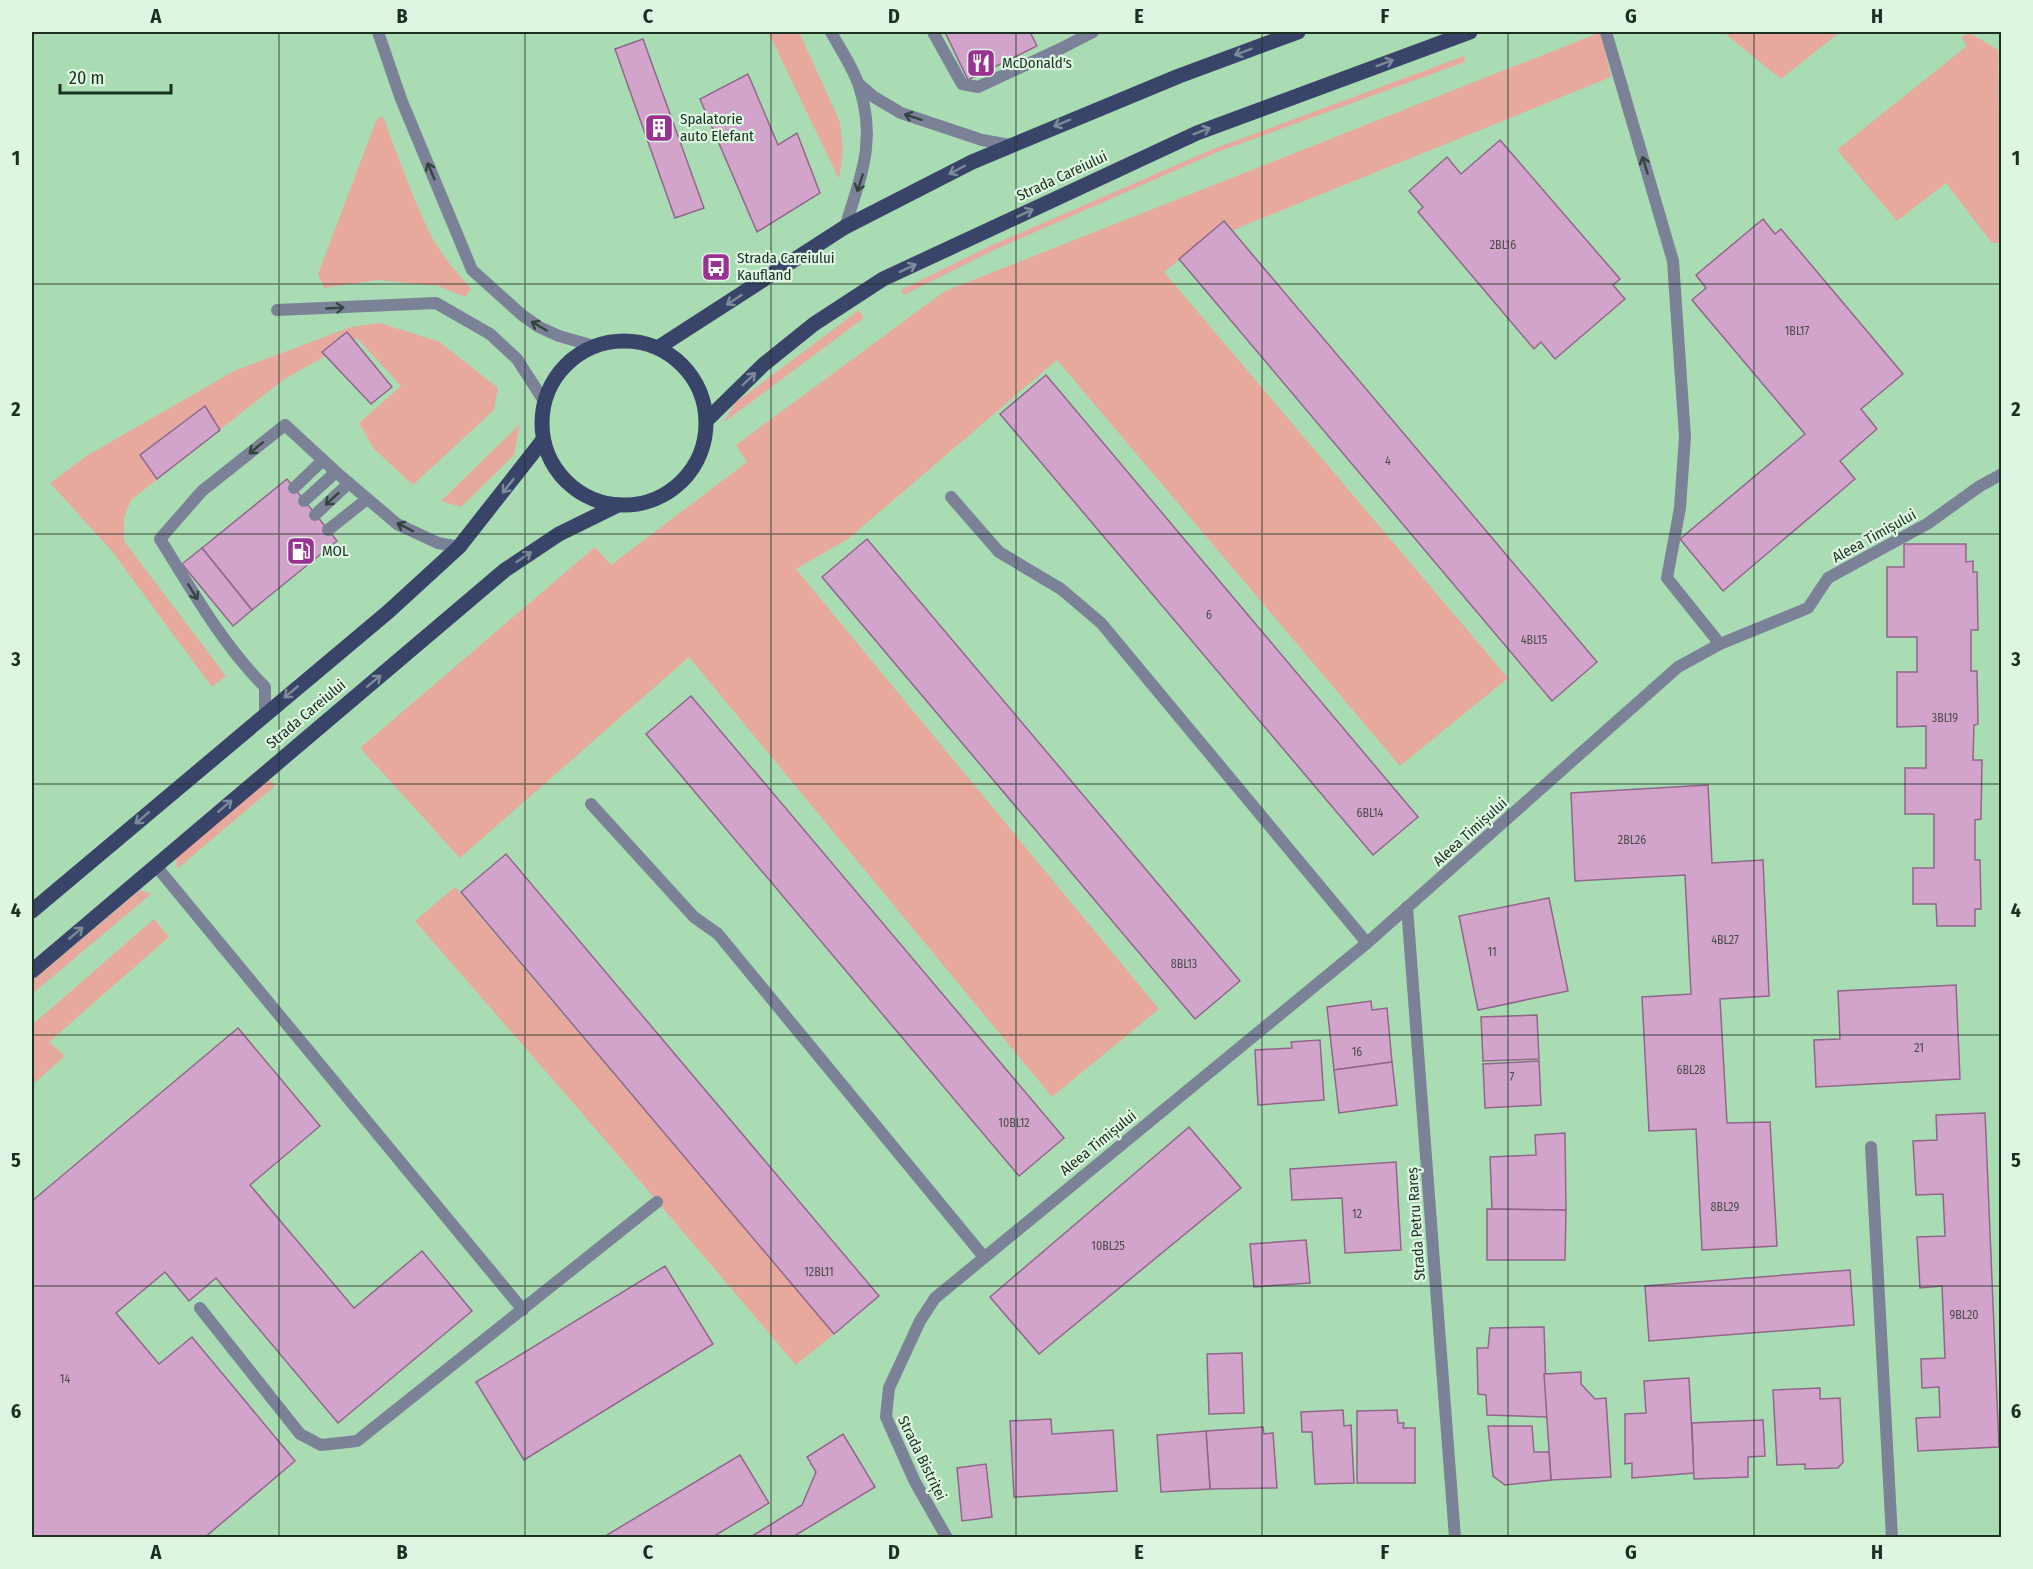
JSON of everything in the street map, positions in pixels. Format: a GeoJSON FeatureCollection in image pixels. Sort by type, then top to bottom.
{"type":"FeatureCollection","features":[{"type":"Feature","properties":{"kind":"main road"},"geometry":{"type":"LineString","coordinates":[[659,348],[845,227],[972,162],[1168,80],[1298,32]]}},
{"type":"Feature","properties":{"kind":"main road","name":"Strada Careiului"},"geometry":{"type":"LineString","coordinates":[[707,420],[763,365],[814,324],[883,279],[1197,133],[1470,32]]}},
{"type":"Feature","properties":{"kind":"main road"},"geometry":{"type":"LineString","coordinates":[[616,341],[638,341],[659,348],[678,360],[693,377],[703,398],[707,420],[703,448],[691,472],[670,491],[645,503],[618,505],[592,499],[570,485],[553,465],[543,440],[544,401],[550,386],[561,369],[576,355],[594,346],[616,341]]}},
{"type":"Feature","properties":{"kind":"main road","name":"Strada Careiului"},"geometry":{"type":"LineString","coordinates":[[32,911],[388,612],[459,547],[543,440]]}},
{"type":"Feature","properties":{"kind":"main road","name":"Strada Careiului"},"geometry":{"type":"LineString","coordinates":[[32,971],[505,570],[559,534],[618,505]]}},
{"type":"Feature","properties":{"kind":"street"},"geometry":{"type":"LineString","coordinates":[[378,32],[401,99],[472,270],[522,315],[539,327],[559,336],[594,346]]}},
{"type":"Feature","properties":{"kind":"street"},"geometry":{"type":"LineString","coordinates":[[831,32],[858,84],[868,124],[864,170],[845,227]]}},
{"type":"Feature","properties":{"kind":"street"},"geometry":{"type":"LineString","coordinates":[[933,32],[962,84],[978,87],[1093,32]]}},
{"type":"Feature","properties":{"kind":"street"},"geometry":{"type":"LineString","coordinates":[[1606,32],[1672,261],[1685,437],[1680,508],[1667,578],[1720,644]]}},
{"type":"Feature","properties":{"kind":"street"},"geometry":{"type":"LineString","coordinates":[[858,84],[874,97],[901,113],[982,140],[1010,145]]}},
{"type":"Feature","properties":{"kind":"street"},"geometry":{"type":"LineString","coordinates":[[277,310],[436,303],[489,334],[517,360],[544,401]]}},
{"type":"Feature","properties":{"kind":"street"},"geometry":{"type":"LineString","coordinates":[[265,714],[265,687],[247,669],[211,620],[160,539],[202,491],[285,425],[397,524],[438,543],[459,547]]}},
{"type":"Feature","properties":{"kind":"street"},"geometry":{"type":"LineString","coordinates":[[294,488],[323,460]]}},
{"type":"Feature","properties":{"kind":"street"},"geometry":{"type":"LineString","coordinates":[[304,501],[336,472]]}},
{"type":"Feature","properties":{"kind":"street","name":"Aleea Timișului"},"geometry":{"type":"LineString","coordinates":[[889,1388],[920,1321],[935,1298],[1366,943],[1678,667],[1720,644],[1808,608],[1828,578],[1927,524],[1980,486],[2001,474]]}},
{"type":"Feature","properties":{"kind":"street"},"geometry":{"type":"LineString","coordinates":[[315,514],[349,483]]}},
{"type":"Feature","properties":{"kind":"street"},"geometry":{"type":"LineString","coordinates":[[951,497],[999,552],[1061,588],[1101,623],[1366,943]]}},
{"type":"Feature","properties":{"kind":"street"},"geometry":{"type":"LineString","coordinates":[[328,530],[367,499]]}},
{"type":"Feature","properties":{"kind":"street"},"geometry":{"type":"LineString","coordinates":[[591,804],[694,917],[717,934],[984,1257]]}},
{"type":"Feature","properties":{"kind":"street"},"geometry":{"type":"LineString","coordinates":[[156,866],[524,1310]]}},
{"type":"Feature","properties":{"kind":"street","name":"Strada Petru Rareș"},"geometry":{"type":"LineString","coordinates":[[1407,908],[1455,1538]]}},
{"type":"Feature","properties":{"kind":"street"},"geometry":{"type":"LineString","coordinates":[[1871,1147],[1892,1538]]}},
{"type":"Feature","properties":{"kind":"street"},"geometry":{"type":"LineString","coordinates":[[200,1308],[300,1434],[321,1445],[357,1441],[657,1202]]}},
{"type":"Feature","properties":{"kind":"street","name":"Strada Bistriței"},"geometry":{"type":"LineString","coordinates":[[889,1388],[886,1417],[915,1482],[947,1538]]}},
{"type":"Feature","properties":{"kind":"shaded area"},"geometry":{"type":"Polygon","coordinates":[[[768,32],[799,32],[840,122],[843,150],[839,179],[768,32]]]}},
{"type":"Feature","properties":{"kind":"shaded area"},"geometry":{"type":"Polygon","coordinates":[[[1601,32],[1611,77],[1201,243],[1164,272],[1508,678],[1400,766],[1057,360],[848,539],[796,569],[1159,1009],[1052,1097],[689,657],[460,858],[360,748],[595,547],[611,565],[747,462],[736,445],[945,291],[1601,32]]]}},
{"type":"Feature","properties":{"kind":"shaded area"},"geometry":{"type":"Polygon","coordinates":[[[1723,32],[1840,32],[1781,79],[1723,32]]]}},
{"type":"Feature","properties":{"kind":"shaded area"},"geometry":{"type":"Polygon","coordinates":[[[1970,33],[1998,50],[2001,243],[1992,243],[1946,183],[1897,221],[1837,150],[1967,46],[1961,37],[1970,33]]]}},
{"type":"Feature","properties":{"kind":"shaded area"},"geometry":{"type":"Polygon","coordinates":[[[1464,56],[1465,62],[1215,153],[992,251],[904,295],[901,290],[990,246],[1213,149],[1464,56]]]}},
{"type":"Feature","properties":{"kind":"shaded area"},"geometry":{"type":"Polygon","coordinates":[[[382,115],[426,226],[447,260],[471,289],[465,297],[439,286],[378,280],[324,288],[318,274],[376,121],[382,115]]]}},
{"type":"Feature","properties":{"kind":"shaded area"},"geometry":{"type":"Polygon","coordinates":[[[859,310],[864,318],[723,423],[735,403],[859,310]]]}},
{"type":"Feature","properties":{"kind":"shaded area"},"geometry":{"type":"Polygon","coordinates":[[[380,323],[440,342],[498,388],[494,410],[413,485],[374,449],[359,423],[401,386],[357,338],[283,380],[131,500],[124,518],[124,541],[226,676],[212,687],[111,550],[50,483],[88,455],[234,371],[351,327],[380,323]]]}},
{"type":"Feature","properties":{"kind":"shaded area"},"geometry":{"type":"Polygon","coordinates":[[[520,424],[514,455],[461,507],[441,501],[520,424]]]}},
{"type":"Feature","properties":{"kind":"shaded area"},"geometry":{"type":"Polygon","coordinates":[[[269,779],[275,786],[177,869],[176,857],[269,779]]]}},
{"type":"Feature","properties":{"kind":"shaded area"},"geometry":{"type":"Polygon","coordinates":[[[455,887],[834,1334],[796,1365],[415,921],[455,887]]]}},
{"type":"Feature","properties":{"kind":"shaded area"},"geometry":{"type":"Polygon","coordinates":[[[140,890],[151,894],[32,994],[32,981],[140,890]]]}},
{"type":"Feature","properties":{"kind":"shaded area"},"geometry":{"type":"Polygon","coordinates":[[[154,919],[169,937],[49,1042],[65,1056],[32,1085],[32,1025],[154,919]]]}},
{"type":"Feature","properties":{"kind":"building","name":"McDonald's"},"geometry":{"type":"Polygon","coordinates":[[[945,32],[1030,32],[1037,46],[968,80],[945,32]]]}},
{"type":"Feature","properties":{"kind":"building","name":"Spalatorie auto Elefant"},"geometry":{"type":"Polygon","coordinates":[[[643,39],[704,208],[675,218],[615,49],[643,39]]]}},
{"type":"Feature","properties":{"kind":"building"},"geometry":{"type":"Polygon","coordinates":[[[748,74],[778,145],[797,133],[820,193],[757,232],[700,99],[748,74]]]}},
{"type":"Feature","properties":{"kind":"building"},"geometry":{"type":"Polygon","coordinates":[[[1500,140],[1620,279],[1613,285],[1625,299],[1555,359],[1541,342],[1534,349],[1418,212],[1423,207],[1409,191],[1447,157],[1461,174],[1500,140]]]}},
{"type":"Feature","properties":{"kind":"building"},"geometry":{"type":"Polygon","coordinates":[[[1763,219],[1775,234],[1781,229],[1903,374],[1861,409],[1877,429],[1840,461],[1855,479],[1723,591],[1680,539],[1805,434],[1692,300],[1706,288],[1696,275],[1763,219]]]}},
{"type":"Feature","properties":{"kind":"building"},"geometry":{"type":"Polygon","coordinates":[[[1224,221],[1597,662],[1552,701],[1179,259],[1224,221]]]}},
{"type":"Feature","properties":{"kind":"building"},"geometry":{"type":"Polygon","coordinates":[[[347,332],[392,387],[371,404],[322,352],[347,332]]]}},
{"type":"Feature","properties":{"kind":"building"},"geometry":{"type":"Polygon","coordinates":[[[1046,375],[1418,817],[1373,855],[1000,414],[1046,375]]]}},
{"type":"Feature","properties":{"kind":"building"},"geometry":{"type":"Polygon","coordinates":[[[205,406],[220,430],[157,479],[140,455],[205,406]]]}},
{"type":"Feature","properties":{"kind":"building"},"geometry":{"type":"Polygon","coordinates":[[[287,479],[337,541],[252,610],[202,548],[287,479]]]}},
{"type":"Feature","properties":{"kind":"building"},"geometry":{"type":"Polygon","coordinates":[[[867,539],[1240,981],[1195,1019],[822,577],[867,539]]]}},
{"type":"Feature","properties":{"kind":"building"},"geometry":{"type":"Polygon","coordinates":[[[1904,544],[1966,544],[1966,562],[1973,561],[1973,572],[1977,572],[1978,630],[1971,630],[1971,671],[1977,671],[1978,724],[1974,725],[1973,760],[1982,760],[1981,819],[1975,820],[1975,860],[1980,860],[1981,909],[1975,909],[1975,926],[1937,926],[1936,904],[1913,904],[1913,868],[1934,868],[1934,814],[1905,814],[1905,768],[1926,768],[1926,726],[1897,727],[1897,672],[1917,672],[1917,637],[1887,637],[1887,567],[1904,567],[1904,544]]]}},
{"type":"Feature","properties":{"kind":"building"},"geometry":{"type":"Polygon","coordinates":[[[202,548],[252,610],[233,626],[182,564],[202,548]]]}},
{"type":"Feature","properties":{"kind":"building"},"geometry":{"type":"Polygon","coordinates":[[[691,696],[1064,1138],[1019,1176],[646,734],[691,696]]]}},
{"type":"Feature","properties":{"kind":"building"},"geometry":{"type":"Polygon","coordinates":[[[1708,785],[1712,863],[1763,860],[1769,996],[1720,999],[1727,1123],[1770,1122],[1777,1246],[1702,1250],[1696,1129],[1649,1131],[1642,997],[1691,994],[1685,875],[1575,881],[1571,793],[1708,785]]]}},
{"type":"Feature","properties":{"kind":"building"},"geometry":{"type":"Polygon","coordinates":[[[506,854],[879,1296],[834,1334],[461,892],[506,854]]]}},
{"type":"Feature","properties":{"kind":"building"},"geometry":{"type":"Polygon","coordinates":[[[1549,898],[1568,991],[1478,1010],[1459,916],[1549,898]]]}},
{"type":"Feature","properties":{"kind":"building"},"geometry":{"type":"Polygon","coordinates":[[[1956,985],[1960,1079],[1816,1087],[1814,1040],[1840,1039],[1838,991],[1956,985]]]}},
{"type":"Feature","properties":{"kind":"building"},"geometry":{"type":"Polygon","coordinates":[[[1371,1001],[1372,1010],[1387,1008],[1392,1062],[1334,1070],[1327,1007],[1371,1001]]]}},
{"type":"Feature","properties":{"kind":"building"},"geometry":{"type":"Polygon","coordinates":[[[1537,1015],[1539,1059],[1483,1061],[1481,1017],[1537,1015]]]}},
{"type":"Feature","properties":{"kind":"building"},"geometry":{"type":"Polygon","coordinates":[[[238,1028],[320,1126],[250,1185],[354,1308],[422,1251],[472,1311],[338,1423],[216,1278],[189,1301],[165,1272],[116,1313],[159,1364],[192,1337],[295,1461],[204,1538],[32,1538],[32,1201],[238,1028]]]}},
{"type":"Feature","properties":{"kind":"building"},"geometry":{"type":"Polygon","coordinates":[[[1320,1040],[1324,1100],[1258,1105],[1255,1050],[1292,1048],[1291,1042],[1320,1040]]]}},
{"type":"Feature","properties":{"kind":"building"},"geometry":{"type":"Polygon","coordinates":[[[1539,1061],[1541,1105],[1485,1108],[1483,1064],[1539,1061]]]}},
{"type":"Feature","properties":{"kind":"building"},"geometry":{"type":"Polygon","coordinates":[[[1392,1062],[1397,1105],[1339,1113],[1334,1070],[1392,1062]]]}},
{"type":"Feature","properties":{"kind":"building"},"geometry":{"type":"Polygon","coordinates":[[[1985,1113],[1999,1447],[1918,1451],[1916,1418],[1940,1417],[1939,1387],[1922,1388],[1921,1359],[1945,1358],[1942,1286],[1920,1288],[1917,1237],[1945,1236],[1943,1194],[1916,1195],[1913,1141],[1937,1140],[1936,1115],[1985,1113]]]}},
{"type":"Feature","properties":{"kind":"building"},"geometry":{"type":"Polygon","coordinates":[[[1189,1127],[1241,1188],[1039,1354],[990,1297],[1189,1127]]]}},
{"type":"Feature","properties":{"kind":"building"},"geometry":{"type":"Polygon","coordinates":[[[1565,1133],[1566,1210],[1492,1209],[1490,1157],[1536,1155],[1535,1135],[1565,1133]]]}},
{"type":"Feature","properties":{"kind":"building"},"geometry":{"type":"Polygon","coordinates":[[[1396,1162],[1401,1250],[1345,1253],[1342,1198],[1292,1200],[1290,1169],[1396,1162]]]}},
{"type":"Feature","properties":{"kind":"building"},"geometry":{"type":"Polygon","coordinates":[[[1487,1209],[1566,1210],[1565,1260],[1487,1260],[1487,1209]]]}},
{"type":"Feature","properties":{"kind":"building"},"geometry":{"type":"Polygon","coordinates":[[[1306,1240],[1310,1283],[1254,1287],[1250,1244],[1306,1240]]]}},
{"type":"Feature","properties":{"kind":"building"},"geometry":{"type":"Polygon","coordinates":[[[665,1266],[713,1344],[524,1460],[476,1382],[665,1266]]]}},
{"type":"Feature","properties":{"kind":"building"},"geometry":{"type":"Polygon","coordinates":[[[1850,1270],[1854,1325],[1649,1341],[1645,1286],[1850,1270]]]}},
{"type":"Feature","properties":{"kind":"building"},"geometry":{"type":"Polygon","coordinates":[[[1544,1327],[1547,1417],[1487,1415],[1486,1395],[1478,1394],[1477,1348],[1488,1348],[1490,1328],[1544,1327]]]}},
{"type":"Feature","properties":{"kind":"building"},"geometry":{"type":"Polygon","coordinates":[[[1242,1353],[1244,1413],[1209,1414],[1207,1354],[1242,1353]]]}},
{"type":"Feature","properties":{"kind":"building"},"geometry":{"type":"Polygon","coordinates":[[[1581,1372],[1581,1384],[1595,1399],[1606,1398],[1611,1477],[1551,1480],[1544,1374],[1581,1372]]]}},
{"type":"Feature","properties":{"kind":"building"},"geometry":{"type":"Polygon","coordinates":[[[1689,1378],[1694,1473],[1632,1478],[1632,1463],[1625,1464],[1625,1414],[1646,1413],[1644,1381],[1689,1378]]]}},
{"type":"Feature","properties":{"kind":"building"},"geometry":{"type":"Polygon","coordinates":[[[1820,1388],[1820,1399],[1840,1398],[1843,1462],[1838,1468],[1805,1469],[1805,1464],[1777,1465],[1773,1390],[1820,1388]]]}},
{"type":"Feature","properties":{"kind":"building"},"geometry":{"type":"Polygon","coordinates":[[[1343,1410],[1344,1426],[1351,1425],[1354,1483],[1315,1484],[1312,1432],[1302,1432],[1301,1412],[1343,1410]]]}},
{"type":"Feature","properties":{"kind":"building"},"geometry":{"type":"Polygon","coordinates":[[[1397,1410],[1398,1423],[1404,1423],[1403,1428],[1415,1428],[1415,1483],[1357,1483],[1357,1411],[1397,1410]]]}},
{"type":"Feature","properties":{"kind":"building"},"geometry":{"type":"Polygon","coordinates":[[[1051,1419],[1052,1434],[1113,1430],[1117,1491],[1014,1497],[1010,1421],[1051,1419]]]}},
{"type":"Feature","properties":{"kind":"building"},"geometry":{"type":"Polygon","coordinates":[[[1763,1420],[1765,1456],[1748,1457],[1748,1477],[1694,1479],[1692,1423],[1763,1420]]]}},
{"type":"Feature","properties":{"kind":"building"},"geometry":{"type":"Polygon","coordinates":[[[1488,1426],[1532,1426],[1534,1452],[1549,1452],[1551,1480],[1505,1485],[1493,1476],[1488,1426]]]}},
{"type":"Feature","properties":{"kind":"building"},"geometry":{"type":"Polygon","coordinates":[[[1263,1427],[1264,1434],[1273,1433],[1277,1488],[1210,1489],[1206,1431],[1263,1427]]]}},
{"type":"Feature","properties":{"kind":"building"},"geometry":{"type":"Polygon","coordinates":[[[1206,1431],[1210,1489],[1161,1492],[1157,1435],[1206,1431]]]}},
{"type":"Feature","properties":{"kind":"building"},"geometry":{"type":"Polygon","coordinates":[[[843,1434],[875,1487],[791,1538],[749,1538],[802,1505],[816,1472],[807,1457],[843,1434]]]}},
{"type":"Feature","properties":{"kind":"building"},"geometry":{"type":"Polygon","coordinates":[[[740,1455],[769,1503],[711,1538],[602,1538],[740,1455]]]}},
{"type":"Feature","properties":{"kind":"building"},"geometry":{"type":"Polygon","coordinates":[[[986,1464],[992,1517],[962,1521],[957,1468],[986,1464]]]}},
{"type":"Feature","properties":{"kind":"place","name":"McDonald's"},"geometry":{"type":"Point","coordinates":[981,63]}},
{"type":"Feature","properties":{"kind":"place","name":"Spalatorie auto Elefant"},"geometry":{"type":"Point","coordinates":[659,128]}},
{"type":"Feature","properties":{"kind":"place","name":"Strada Careiului Kaufland"},"geometry":{"type":"Point","coordinates":[716,267]}},
{"type":"Feature","properties":{"kind":"place","name":"MOL"},"geometry":{"type":"Point","coordinates":[301,551]}}]}
